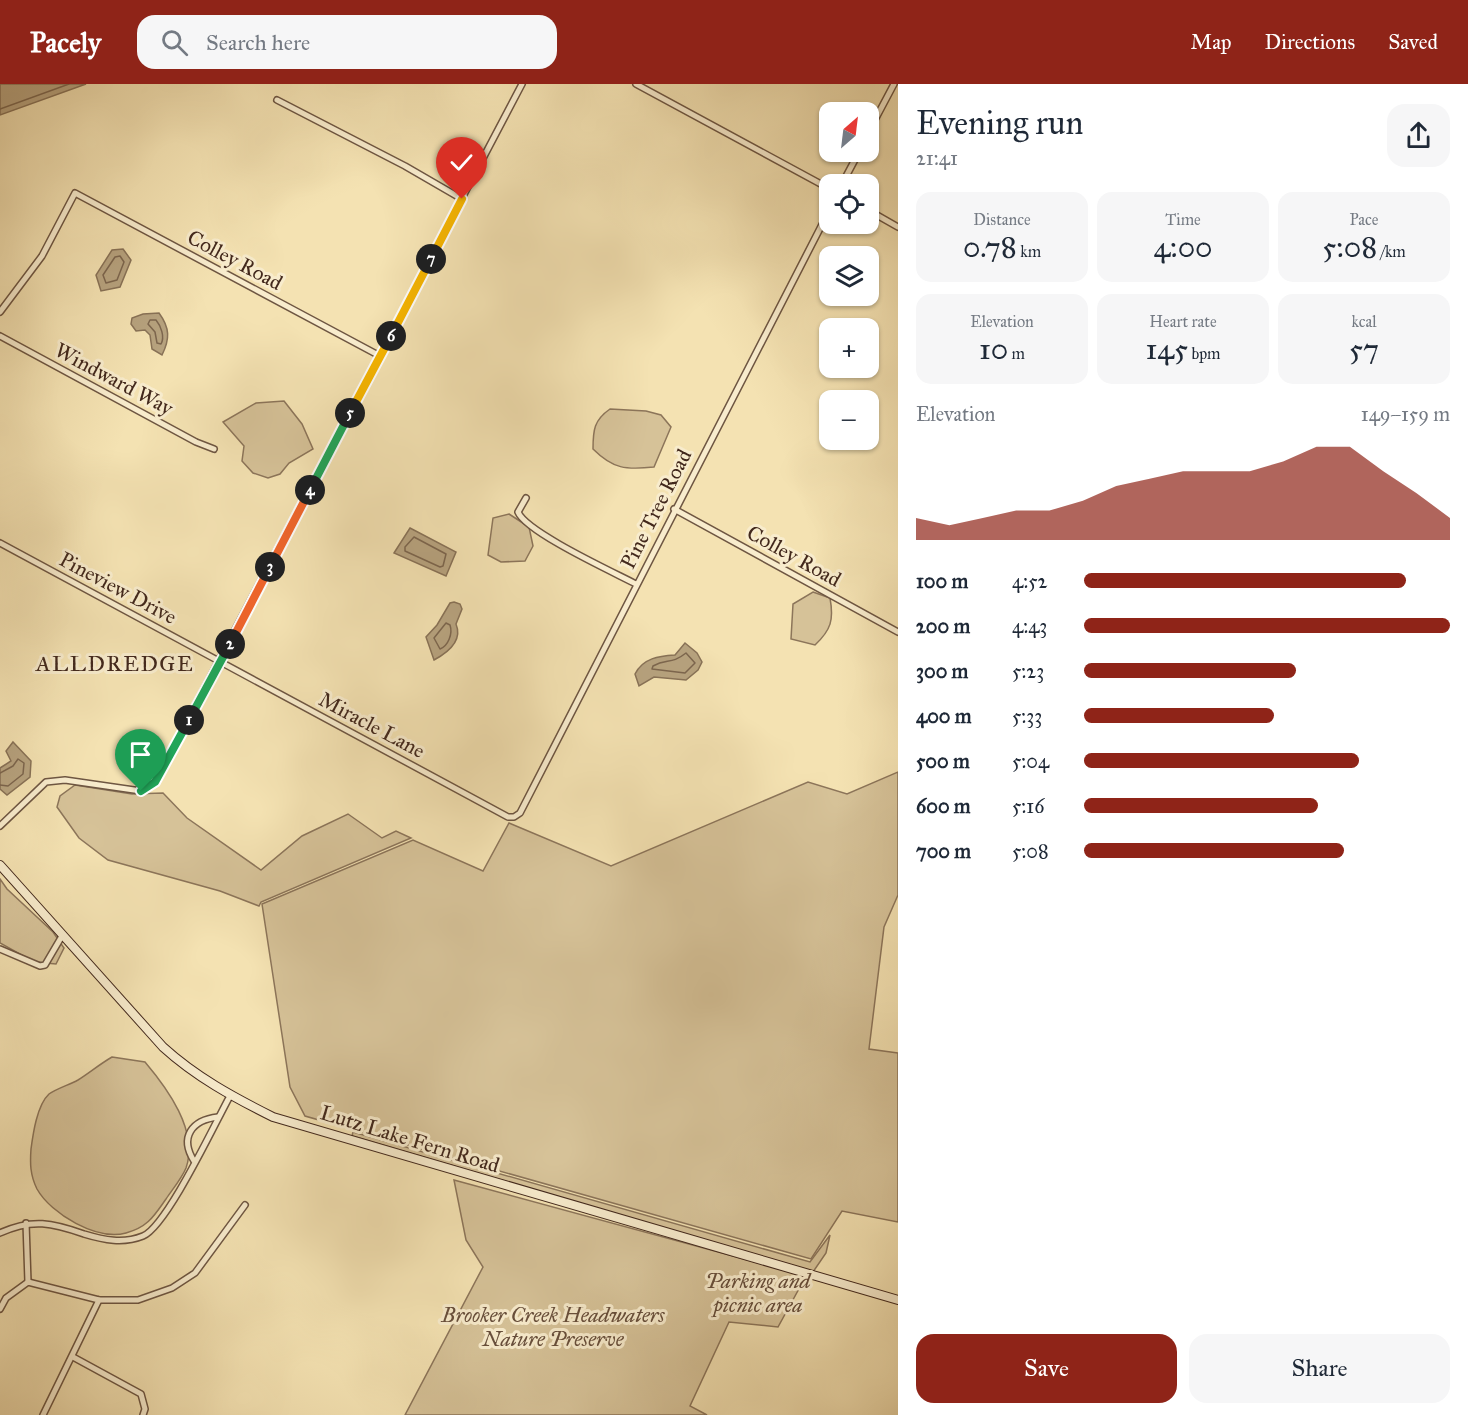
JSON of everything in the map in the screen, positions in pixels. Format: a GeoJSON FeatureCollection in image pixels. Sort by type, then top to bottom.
{"type":"FeatureCollection","features":[{"type":"Feature","properties":{"kind":"main road","name":"Lutz Lake Fern Road"},"geometry":{"type":"LineString","coordinates":[[0,865],[163,1047],[183,1065],[230,1096],[284,1120],[898,1300]]}},
{"type":"Feature","properties":{"kind":"street"},"geometry":{"type":"LineString","coordinates":[[0,826],[46,782],[65,780],[141,791],[155,782],[522,84]]}},
{"type":"Feature","properties":{"kind":"street"},"geometry":{"type":"LineString","coordinates":[[636,84],[819,183]]}},
{"type":"Feature","properties":{"kind":"street"},"geometry":{"type":"LineString","coordinates":[[879,112],[894,84]]}},
{"type":"Feature","properties":{"kind":"street"},"geometry":{"type":"LineString","coordinates":[[278,100],[405,166],[462,199]]}},
{"type":"Feature","properties":{"kind":"street","name":"Colley Road"},"geometry":{"type":"LineString","coordinates":[[0,312],[42,256],[75,193],[380,356]]}},
{"type":"Feature","properties":{"kind":"street"},"geometry":{"type":"LineString","coordinates":[[879,216],[898,227]]}},
{"type":"Feature","properties":{"kind":"street","name":"Pine Tree Road"},"geometry":{"type":"LineString","coordinates":[[508,817],[514,817],[520,813],[819,230]]}},
{"type":"Feature","properties":{"kind":"street","name":"Windward Way"},"geometry":{"type":"LineString","coordinates":[[0,336],[196,442],[214,449]]}},
{"type":"Feature","properties":{"kind":"street"},"geometry":{"type":"LineString","coordinates":[[526,498],[518,512],[521,519],[636,584]]}},
{"type":"Feature","properties":{"kind":"street","name":"Colley Road"},"geometry":{"type":"LineString","coordinates":[[674,509],[898,632]]}},
{"type":"Feature","properties":{"kind":"street","name":"Pineview Drive"},"geometry":{"type":"LineString","coordinates":[[0,543],[220,662]]}},
{"type":"Feature","properties":{"kind":"street","name":"Miracle Lane"},"geometry":{"type":"LineString","coordinates":[[220,662],[508,817]]}},
{"type":"Feature","properties":{"kind":"street"},"geometry":{"type":"LineString","coordinates":[[0,949],[40,966],[45,964],[63,936]]}},
{"type":"Feature","properties":{"kind":"street"},"geometry":{"type":"LineString","coordinates":[[0,1233],[26,1223],[54,1223],[88,1235],[120,1242],[145,1235],[164,1217],[230,1096]]}},
{"type":"Feature","properties":{"kind":"street"},"geometry":{"type":"LineString","coordinates":[[194,1161],[187,1143],[189,1133],[200,1122],[218,1117]]}},
{"type":"Feature","properties":{"kind":"street"},"geometry":{"type":"LineString","coordinates":[[28,1281],[99,1300],[138,1300],[172,1288],[195,1273],[245,1205]]}},
{"type":"Feature","properties":{"kind":"street"},"geometry":{"type":"LineString","coordinates":[[26,1223],[28,1281]]}},
{"type":"Feature","properties":{"kind":"street"},"geometry":{"type":"LineString","coordinates":[[0,1309],[6,1298],[28,1281]]}},
{"type":"Feature","properties":{"kind":"street"},"geometry":{"type":"LineString","coordinates":[[42,1415],[73,1357],[99,1300]]}},
{"type":"Feature","properties":{"kind":"street"},"geometry":{"type":"LineString","coordinates":[[73,1357],[141,1394],[146,1410],[143,1415]]}},
{"type":"Feature","properties":{"kind":"green space"},"geometry":{"type":"Polygon","coordinates":[[[284,401],[302,424],[313,449],[289,463],[280,474],[268,478],[253,473],[242,461],[244,446],[223,422],[256,403],[284,401]]]}},
{"type":"Feature","properties":{"kind":"green space"},"geometry":{"type":"Polygon","coordinates":[[[610,409],[646,411],[661,415],[671,427],[654,467],[620,467],[607,461],[593,449],[595,426],[610,409]]]}},
{"type":"Feature","properties":{"kind":"green space"},"geometry":{"type":"Polygon","coordinates":[[[509,514],[529,527],[533,546],[525,561],[501,562],[488,555],[493,518],[509,514]]]}},
{"type":"Feature","properties":{"kind":"green space"},"geometry":{"type":"Polygon","coordinates":[[[813,592],[830,598],[832,613],[828,629],[815,645],[791,639],[793,604],[813,592]]]}},
{"type":"Feature","properties":{"kind":"green space"},"geometry":{"type":"Polygon","coordinates":[[[898,772],[898,895],[884,927],[869,1049],[898,1053],[898,1222],[842,1211],[811,1259],[305,1116],[290,1087],[262,904],[413,840],[483,871],[509,823],[611,866],[808,782],[847,794],[898,772]]]}},
{"type":"Feature","properties":{"kind":"green space"},"geometry":{"type":"Polygon","coordinates":[[[75,785],[132,794],[163,793],[187,818],[261,870],[302,836],[348,814],[382,838],[396,831],[411,838],[261,902],[259,906],[220,891],[108,860],[79,838],[57,807],[60,796],[75,785]]]}},
{"type":"Feature","properties":{"kind":"green space"},"geometry":{"type":"Polygon","coordinates":[[[0,879],[7,889],[53,932],[64,948],[56,964],[34,962],[0,943],[0,879]]]}},
{"type":"Feature","properties":{"kind":"green space"},"geometry":{"type":"Polygon","coordinates":[[[112,1057],[145,1062],[154,1073],[179,1111],[185,1125],[189,1154],[182,1176],[150,1220],[134,1231],[114,1234],[89,1229],[53,1208],[37,1189],[32,1174],[31,1159],[36,1120],[45,1099],[49,1094],[78,1080],[112,1057]]]}},
{"type":"Feature","properties":{"kind":"green space"},"geometry":{"type":"Polygon","coordinates":[[[353,1132],[810,1262],[830,1235],[826,1253],[813,1272],[352,1136],[353,1132]]]}},
{"type":"Feature","properties":{"kind":"green space","name":"Brooker Creek Headwaters Nature Preserve"},"geometry":{"type":"Polygon","coordinates":[[[454,1180],[806,1276],[778,1327],[729,1322],[690,1406],[707,1415],[405,1415],[483,1267],[466,1240],[454,1180]]]}},
{"type":"Feature","properties":{"kind":"water"},"geometry":{"type":"Polygon","coordinates":[[[0,84],[86,84],[0,115],[0,84]]]}},
{"type":"Feature","properties":{"kind":"water"},"geometry":{"type":"Polygon","coordinates":[[[123,249],[131,260],[120,287],[101,291],[96,275],[112,250],[123,249]]]}},
{"type":"Feature","properties":{"kind":"water"},"geometry":{"type":"Polygon","coordinates":[[[159,313],[168,334],[162,355],[152,349],[150,335],[145,330],[136,331],[131,324],[132,318],[143,314],[159,313]]]}},
{"type":"Feature","properties":{"kind":"water"},"geometry":{"type":"Polygon","coordinates":[[[410,528],[456,552],[446,576],[394,553],[410,528]]]}},
{"type":"Feature","properties":{"kind":"water"},"geometry":{"type":"Polygon","coordinates":[[[450,603],[460,604],[462,609],[456,624],[458,630],[456,641],[449,650],[434,660],[426,637],[437,625],[450,603]]]}},
{"type":"Feature","properties":{"kind":"water"},"geometry":{"type":"Polygon","coordinates":[[[685,643],[697,653],[702,662],[698,670],[686,680],[654,677],[639,686],[635,674],[642,664],[657,657],[675,655],[685,643]]]}},
{"type":"Feature","properties":{"kind":"water"},"geometry":{"type":"Polygon","coordinates":[[[13,742],[31,761],[30,777],[7,795],[0,789],[0,768],[11,761],[6,751],[13,742]]]}},
{"type":"Feature","properties":{"kind":"district","name":"ALLDREDGE"},"geometry":{"type":"Point","coordinates":[115,663]}},
{"type":"Feature","properties":{"kind":"route"},"geometry":{"type":"LineString","coordinates":[[141,791],[155,782],[462,199]]}},
{"type":"Feature","properties":{"kind":"park label","name":"Parking and picnic area"},"geometry":{"type":"Point","coordinates":[758,1293]}}]}
